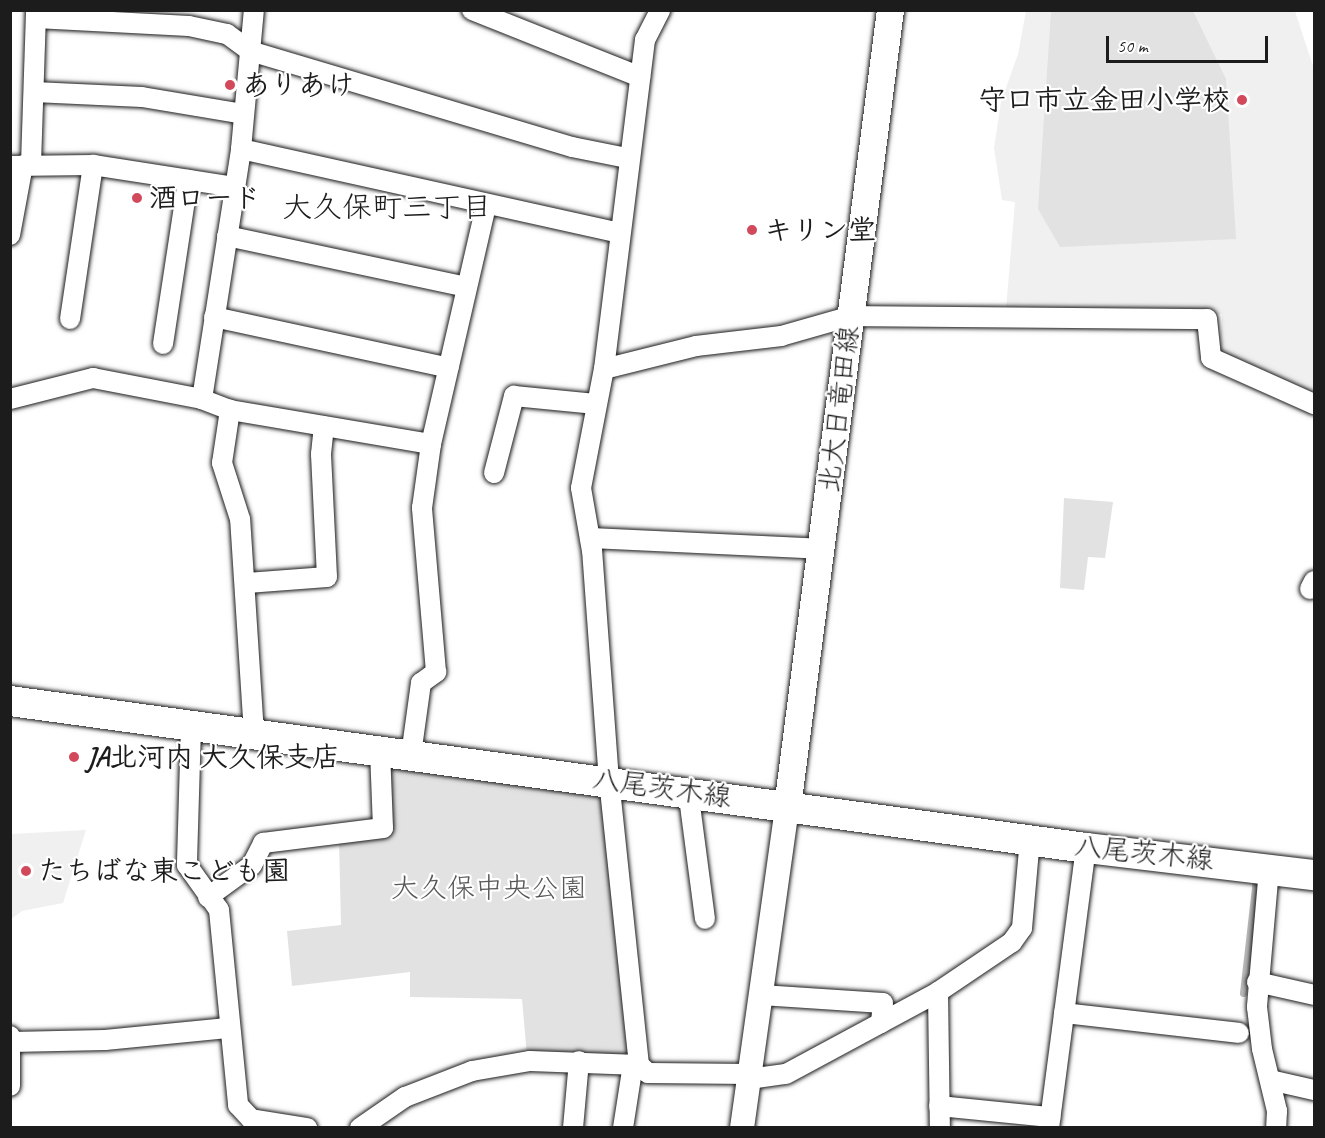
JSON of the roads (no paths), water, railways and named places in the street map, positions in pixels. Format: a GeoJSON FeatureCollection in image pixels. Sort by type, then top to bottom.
{"type":"FeatureCollection","features":[{"type":"Feature","properties":{"kind":"main road","name":"北大日竜田線"},"geometry":{"type":"LineString","coordinates":[[787,807],[890,10]]}},
{"type":"Feature","properties":{"kind":"main road","name":"八尾茨木線"},"geometry":{"type":"LineString","coordinates":[[10,701],[688,790],[787,807],[1086,848],[1314,875]]}},
{"type":"Feature","properties":{"kind":"street"},"geometry":{"type":"LineString","coordinates":[[202,399],[241,149],[254,10]]}},
{"type":"Feature","properties":{"kind":"street"},"geometry":{"type":"LineString","coordinates":[[472,10],[640,77]]}},
{"type":"Feature","properties":{"kind":"street"},"geometry":{"type":"LineString","coordinates":[[623,1128],[636,1064],[609,781],[590,538],[581,488],[604,369],[627,158],[645,40],[660,10]]}},
{"type":"Feature","properties":{"kind":"street"},"geometry":{"type":"LineString","coordinates":[[10,235],[34,92],[36,14],[189,26],[227,34],[250,51],[572,147],[627,158]]}},
{"type":"Feature","properties":{"kind":"street"},"geometry":{"type":"LineString","coordinates":[[34,92],[142,97],[244,114]]}},
{"type":"Feature","properties":{"kind":"street"},"geometry":{"type":"LineString","coordinates":[[241,149],[486,206],[619,233]]}},
{"type":"Feature","properties":{"kind":"street"},"geometry":{"type":"LineString","coordinates":[[22,165],[93,165],[235,187]]}},
{"type":"Feature","properties":{"kind":"street"},"geometry":{"type":"LineString","coordinates":[[70,319],[93,165]]}},
{"type":"Feature","properties":{"kind":"street"},"geometry":{"type":"LineString","coordinates":[[164,344],[188,180]]}},
{"type":"Feature","properties":{"kind":"street"},"geometry":{"type":"LineString","coordinates":[[411,755],[421,683],[436,672],[422,508],[431,444],[486,206]]}},
{"type":"Feature","properties":{"kind":"street"},"geometry":{"type":"LineString","coordinates":[[227,236],[467,287]]}},
{"type":"Feature","properties":{"kind":"street"},"geometry":{"type":"LineString","coordinates":[[604,369],[696,346],[781,336],[851,316],[1207,319],[1210,358],[1314,404]]}},
{"type":"Feature","properties":{"kind":"street"},"geometry":{"type":"LineString","coordinates":[[214,317],[449,368]]}},
{"type":"Feature","properties":{"kind":"street"},"geometry":{"type":"LineString","coordinates":[[10,399],[93,378],[202,399],[230,410],[431,444]]}},
{"type":"Feature","properties":{"kind":"street"},"geometry":{"type":"LineString","coordinates":[[494,473],[514,396],[596,404]]}},
{"type":"Feature","properties":{"kind":"street"},"geometry":{"type":"LineString","coordinates":[[230,410],[222,463],[240,519],[247,583],[254,734]]}},
{"type":"Feature","properties":{"kind":"street"},"geometry":{"type":"LineString","coordinates":[[247,583],[327,577],[321,454],[324,426]]}},
{"type":"Feature","properties":{"kind":"street"},"geometry":{"type":"LineString","coordinates":[[590,538],[820,549]]}},
{"type":"Feature","properties":{"kind":"street"},"geometry":{"type":"LineString","coordinates":[[192,726],[187,865],[219,910],[227,1028],[238,1105],[249,1124],[308,1128]]}},
{"type":"Feature","properties":{"kind":"street"},"geometry":{"type":"LineString","coordinates":[[208,897],[252,865],[262,843],[382,828],[380,751]]}},
{"type":"Feature","properties":{"kind":"street"},"geometry":{"type":"LineString","coordinates":[[688,790],[705,919]]}},
{"type":"Feature","properties":{"kind":"street"},"geometry":{"type":"LineString","coordinates":[[742,1128],[787,807]]}},
{"type":"Feature","properties":{"kind":"street"},"geometry":{"type":"LineString","coordinates":[[360,1128],[405,1097],[472,1071],[530,1061],[636,1064],[648,1073],[749,1077],[786,1074],[938,992],[1012,942],[1022,928],[1030,839]]}},
{"type":"Feature","properties":{"kind":"street"},"geometry":{"type":"LineString","coordinates":[[939,1106],[1050,1122],[1086,848]]}},
{"type":"Feature","properties":{"kind":"street"},"geometry":{"type":"LineString","coordinates":[[1269,869],[1257,982],[1262,1049],[1277,1111],[1276,1128]]}},
{"type":"Feature","properties":{"kind":"street"},"geometry":{"type":"LineString","coordinates":[[1257,982],[1314,995]]}},
{"type":"Feature","properties":{"kind":"street"},"geometry":{"type":"LineString","coordinates":[[938,992],[940,1128]]}},
{"type":"Feature","properties":{"kind":"street"},"geometry":{"type":"LineString","coordinates":[[761,994],[883,1003],[881,1023]]}},
{"type":"Feature","properties":{"kind":"street"},"geometry":{"type":"LineString","coordinates":[[1064,1013],[1239,1033]]}},
{"type":"Feature","properties":{"kind":"street"},"geometry":{"type":"LineString","coordinates":[[11,1042],[105,1040],[227,1028]]}},
{"type":"Feature","properties":{"kind":"street"},"geometry":{"type":"LineString","coordinates":[[10,1036],[10,1086]]}},
{"type":"Feature","properties":{"kind":"street"},"geometry":{"type":"LineString","coordinates":[[573,1128],[579,1061]]}},
{"type":"Feature","properties":{"kind":"street"},"geometry":{"type":"LineString","coordinates":[[1270,1080],[1314,1090]]}},
{"type":"Feature","properties":{"kind":"waterway"},"geometry":{"type":"LineString","coordinates":[[1243,993],[1256,879]]}},
{"type":"Feature","properties":{"kind":"place","name":"ありあけ"},"geometry":{"type":"Point","coordinates":[230,85]}},
{"type":"Feature","properties":{"kind":"place","name":"守口市立金田小学校"},"geometry":{"type":"Point","coordinates":[1242,100]}},
{"type":"Feature","properties":{"kind":"place","name":"酒ロード"},"geometry":{"type":"Point","coordinates":[137,198]}},
{"type":"Feature","properties":{"kind":"place","name":"キリン堂"},"geometry":{"type":"Point","coordinates":[752,230]}},
{"type":"Feature","properties":{"kind":"place","name":"JA北河内 大久保支店"},"geometry":{"type":"Point","coordinates":[74,757]}},
{"type":"Feature","properties":{"kind":"place","name":"たちばな東こども園"},"geometry":{"type":"Point","coordinates":[26,871]}},
{"type":"Feature","properties":{"kind":"district","name":"大久保町三丁目"},"geometry":{"type":"Point","coordinates":[387,207]}},
{"type":"Feature","properties":{"kind":"park label","name":"大久保中央公園"},"geometry":{"type":"Point","coordinates":[489,888]}}]}
